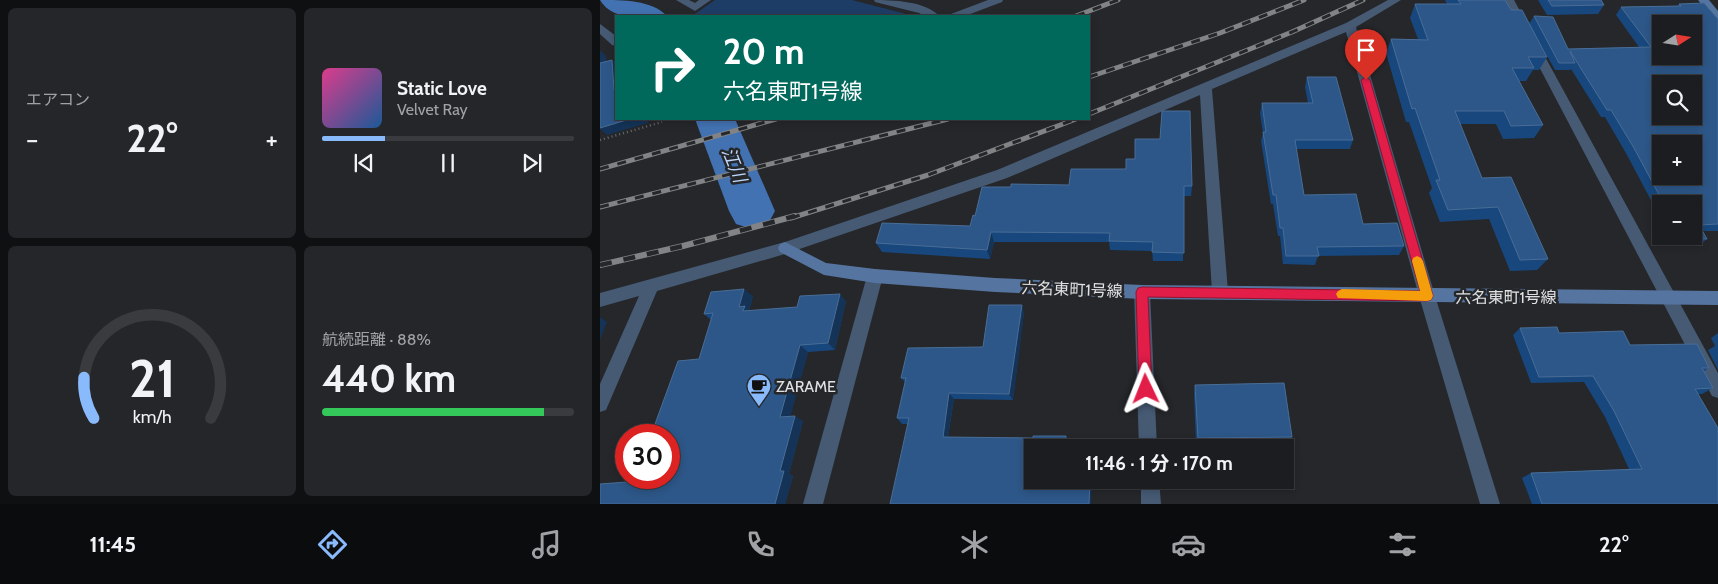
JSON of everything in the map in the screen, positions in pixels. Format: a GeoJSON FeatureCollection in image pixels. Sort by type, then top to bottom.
{"type":"FeatureCollection","features":[{"type":"Feature","properties":{"kind":"street"},"geometry":{"type":"LineString","coordinates":[[682,0],[695,8],[706,0]]}},
{"type":"Feature","properties":{"kind":"street"},"geometry":{"type":"LineString","coordinates":[[879,0],[923,10],[930,15]]}},
{"type":"Feature","properties":{"kind":"street"},"geometry":{"type":"LineString","coordinates":[[958,15],[998,0]]}},
{"type":"Feature","properties":{"kind":"street"},"geometry":{"type":"LineString","coordinates":[[600,300],[785,248],[1002,174],[1350,26],[1396,0]]}},
{"type":"Feature","properties":{"kind":"street"},"geometry":{"type":"LineString","coordinates":[[1509,0],[1718,390]]}},
{"type":"Feature","properties":{"kind":"street"},"geometry":{"type":"LineString","coordinates":[[1703,0],[1718,18]]}},
{"type":"Feature","properties":{"kind":"street"},"geometry":{"type":"LineString","coordinates":[[1350,26],[1427,296],[1490,504]]}},
{"type":"Feature","properties":{"kind":"street"},"geometry":{"type":"LineString","coordinates":[[600,28],[615,41]]}},
{"type":"Feature","properties":{"kind":"street"},"geometry":{"type":"LineString","coordinates":[[1206,87],[1220,292]]}},
{"type":"Feature","properties":{"kind":"street","name":"六名東町1号線"},"geometry":{"type":"LineString","coordinates":[[785,248],[824,269],[875,276],[995,285],[1142,292],[1718,298]]}},
{"type":"Feature","properties":{"kind":"street"},"geometry":{"type":"LineString","coordinates":[[813,504],[875,276]]}},
{"type":"Feature","properties":{"kind":"street"},"geometry":{"type":"LineString","coordinates":[[600,404],[652,285]]}},
{"type":"Feature","properties":{"kind":"street"},"geometry":{"type":"LineString","coordinates":[[1142,292],[1148,439]]}},
{"type":"Feature","properties":{"kind":"street"},"geometry":{"type":"LineString","coordinates":[[1150,489],[1150,504]]}},
{"type":"Feature","properties":{"kind":"path"},"geometry":{"type":"LineString","coordinates":[[600,140],[662,122]]}},
{"type":"Feature","properties":{"kind":"shaded area"},"geometry":{"type":"Polygon","coordinates":[[[715,0],[852,0],[910,15],[693,15],[715,0]]]}},
{"type":"Feature","properties":{"kind":"building"},"geometry":{"type":"Polygon","coordinates":[[[1458,0],[1505,0],[1511,10],[1522,10],[1547,57],[1528,57],[1534,68],[1512,68],[1543,125],[1511,126],[1504,111],[1455,111],[1482,178],[1511,177],[1548,259],[1520,260],[1498,207],[1448,210],[1436,180],[1440,180],[1415,108],[1412,109],[1391,39],[1428,40],[1415,4],[1461,4],[1458,0]]]}},
{"type":"Feature","properties":{"kind":"building"},"geometry":{"type":"Polygon","coordinates":[[[1548,0],[1601,0],[1604,5],[1552,6],[1548,0]]]}},
{"type":"Feature","properties":{"kind":"building"},"geometry":{"type":"Polygon","coordinates":[[[1704,3],[1718,19],[1718,224],[1702,225],[1702,195],[1659,195],[1654,185],[1702,185],[1702,135],[1652,135],[1652,182],[1611,110],[1607,110],[1570,51],[1575,63],[1559,63],[1534,16],[1553,17],[1568,49],[1651,47],[1621,7],[1681,6],[1679,4],[1704,3]]]}},
{"type":"Feature","properties":{"kind":"building"},"geometry":{"type":"Polygon","coordinates":[[[612,60],[615,90],[615,120],[627,120],[600,128],[600,63],[612,60]]]}},
{"type":"Feature","properties":{"kind":"building"},"geometry":{"type":"Polygon","coordinates":[[[1307,77],[1336,77],[1353,140],[1295,140],[1304,195],[1356,194],[1363,224],[1397,223],[1404,246],[1317,247],[1319,256],[1286,256],[1283,228],[1280,228],[1276,195],[1273,195],[1263,132],[1266,132],[1262,103],[1313,103],[1307,77]]]}},
{"type":"Feature","properties":{"kind":"building"},"geometry":{"type":"Polygon","coordinates":[[[1162,111],[1190,111],[1192,186],[1184,186],[1184,253],[1152,252],[1153,242],[1109,241],[1110,233],[991,232],[987,250],[876,243],[882,223],[970,226],[973,215],[975,216],[982,187],[1011,187],[1011,184],[1069,185],[1071,169],[1126,169],[1126,159],[1135,159],[1135,139],[1160,139],[1162,111]]]}},
{"type":"Feature","properties":{"kind":"building"},"geometry":{"type":"Polygon","coordinates":[[[1702,230],[1707,239],[1702,239],[1702,230]]]}},
{"type":"Feature","properties":{"kind":"building"},"geometry":{"type":"Polygon","coordinates":[[[744,289],[739,307],[745,306],[743,311],[797,307],[800,296],[840,294],[828,343],[800,345],[780,417],[795,416],[780,471],[784,471],[775,504],[600,504],[600,484],[615,483],[615,489],[680,489],[680,424],[655,424],[678,361],[699,359],[713,313],[704,314],[711,292],[744,289]]]}},
{"type":"Feature","properties":{"kind":"building"},"geometry":{"type":"Polygon","coordinates":[[[989,305],[1022,305],[1009,394],[949,393],[943,437],[1033,438],[1033,436],[1066,436],[1066,439],[1024,439],[1024,489],[1090,489],[1089,504],[890,504],[909,418],[897,418],[906,378],[901,378],[908,348],[983,347],[989,305]]]}},
{"type":"Feature","properties":{"kind":"building"},"geometry":{"type":"Polygon","coordinates":[[[1557,327],[1559,333],[1623,331],[1630,345],[1697,344],[1709,368],[1702,368],[1713,388],[1695,389],[1718,428],[1718,504],[1542,504],[1531,473],[1642,469],[1614,411],[1593,376],[1539,377],[1520,328],[1557,327]]]}},
{"type":"Feature","properties":{"kind":"building"},"geometry":{"type":"Polygon","coordinates":[[[1284,383],[1292,437],[1198,438],[1195,385],[1284,383]]]}},
{"type":"Feature","properties":{"kind":"waterway"},"geometry":{"type":"LineString","coordinates":[[617,0],[647,15]]}},
{"type":"Feature","properties":{"kind":"waterway","name":"江川"},"geometry":{"type":"LineString","coordinates":[[715,120],[752,211]]}},
{"type":"Feature","properties":{"kind":"railway"},"geometry":{"type":"LineString","coordinates":[[1079,15],[1118,0]]}},
{"type":"Feature","properties":{"kind":"railway"},"geometry":{"type":"LineString","coordinates":[[1090,77],[1220,33],[1304,0]]}},
{"type":"Feature","properties":{"kind":"railway"},"geometry":{"type":"LineString","coordinates":[[1090,114],[1292,32],[1363,0]]}},
{"type":"Feature","properties":{"kind":"railway"},"geometry":{"type":"LineString","coordinates":[[600,169],[772,120]]}},
{"type":"Feature","properties":{"kind":"railway"},"geometry":{"type":"LineString","coordinates":[[600,207],[944,120]]}},
{"type":"Feature","properties":{"kind":"railway"},"geometry":{"type":"LineString","coordinates":[[791,218],[928,175],[1073,120]]}},
{"type":"Feature","properties":{"kind":"railway"},"geometry":{"type":"LineString","coordinates":[[600,265],[683,246],[795,216]]}},
{"type":"Feature","properties":{"kind":"slow traffic"},"geometry":{"type":"LineString","coordinates":[[1342,294],[1427,296],[1417,261]]}},
{"type":"Feature","properties":{"kind":"place","name":"ZARAME"},"geometry":{"type":"Point","coordinates":[759,407]}},
{"type":"Feature","properties":{"kind":"route"},"geometry":{"type":"LineString","coordinates":[[1146,389],[1142,292],[1427,296],[1366,80]]}}]}
